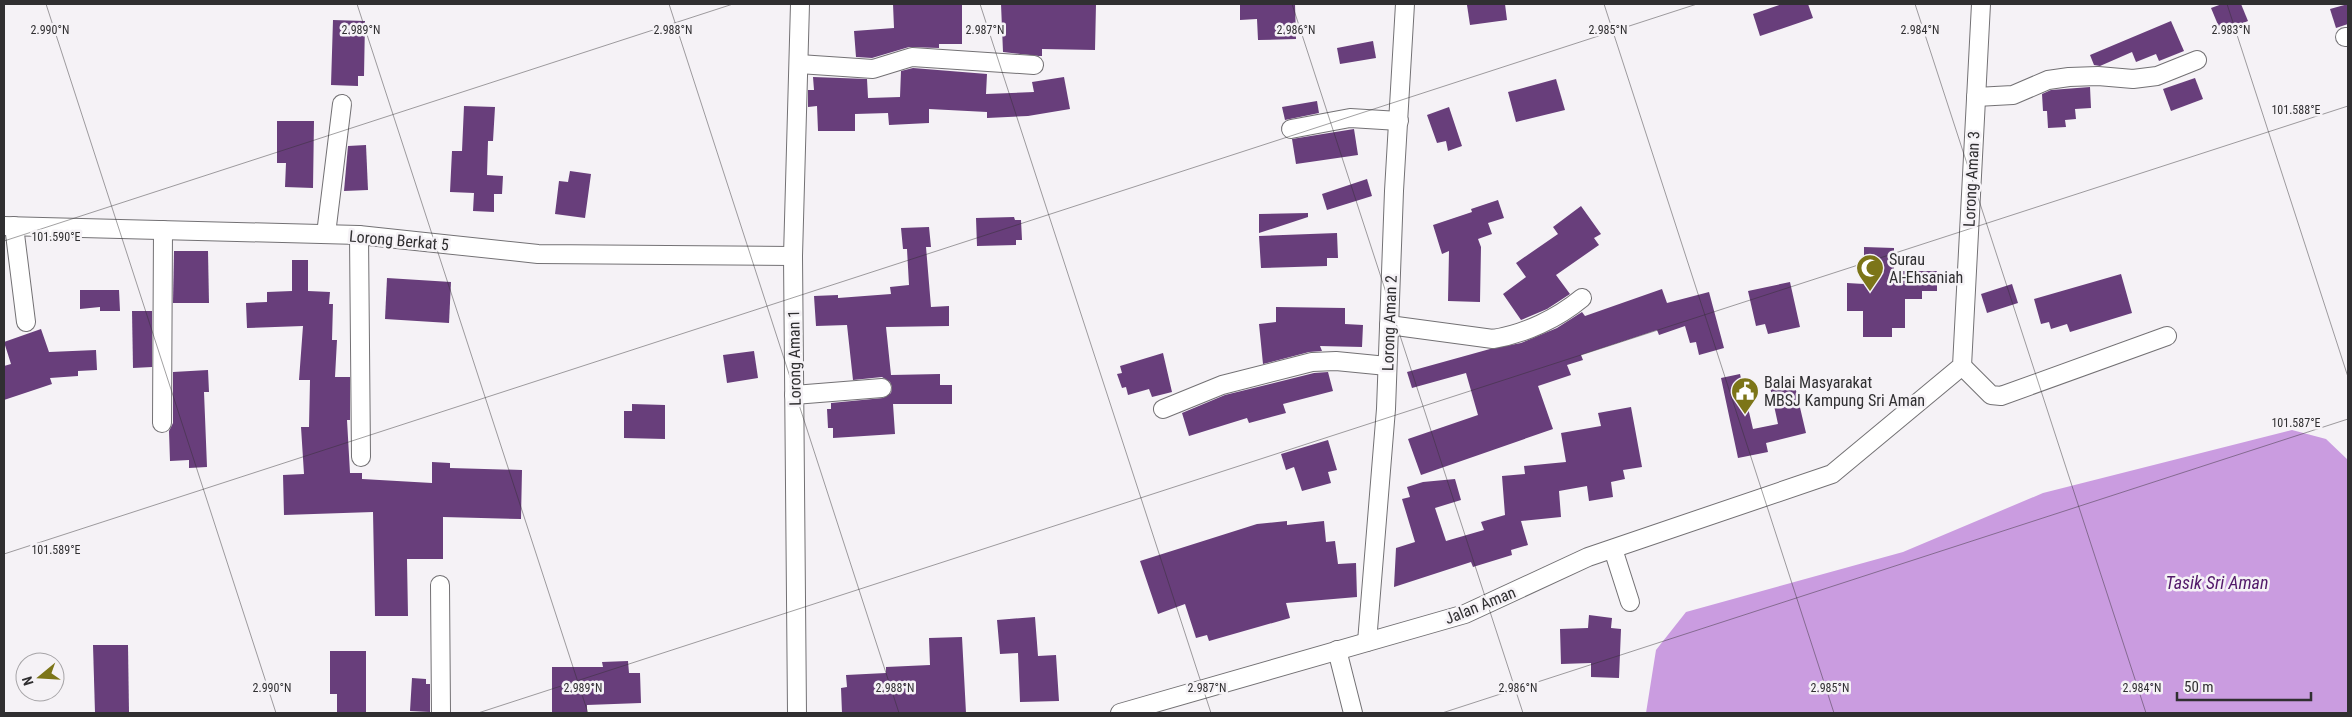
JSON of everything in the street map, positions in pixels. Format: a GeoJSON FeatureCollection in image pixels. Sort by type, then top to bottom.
{"type":"FeatureCollection","features":[{"type":"Feature","properties":{"kind":"street","name":"Lorong Aman 1"},"geometry":{"type":"LineString","coordinates":[[797,713],[793,256],[800,4]]}},
{"type":"Feature","properties":{"kind":"street","name":"Lorong Aman 2"},"geometry":{"type":"LineString","coordinates":[[1367,642],[1386,409],[1405,4]]}},
{"type":"Feature","properties":{"kind":"street","name":"Lorong Aman 3"},"geometry":{"type":"LineString","coordinates":[[1962,366],[1981,4]]}},
{"type":"Feature","properties":{"kind":"street"},"geometry":{"type":"LineString","coordinates":[[799,64],[873,68],[912,57],[1034,65]]}},
{"type":"Feature","properties":{"kind":"street"},"geometry":{"type":"LineString","coordinates":[[1976,98],[2013,95],[2048,80],[2069,77],[2098,76],[2133,79],[2157,76],[2197,60]]}},
{"type":"Feature","properties":{"kind":"street"},"geometry":{"type":"LineString","coordinates":[[326,234],[342,104]]}},
{"type":"Feature","properties":{"kind":"street"},"geometry":{"type":"LineString","coordinates":[[1291,129],[1350,118],[1399,121]]}},
{"type":"Feature","properties":{"kind":"street"},"geometry":{"type":"LineString","coordinates":[[9,226],[26,322]]}},
{"type":"Feature","properties":{"kind":"street","name":"Lorong Berkat 5"},"geometry":{"type":"LineString","coordinates":[[9,226],[359,235],[538,254],[793,256]]}},
{"type":"Feature","properties":{"kind":"street"},"geometry":{"type":"LineString","coordinates":[[162,423],[163,230]]}},
{"type":"Feature","properties":{"kind":"street"},"geometry":{"type":"LineString","coordinates":[[359,235],[361,457]]}},
{"type":"Feature","properties":{"kind":"street"},"geometry":{"type":"LineString","coordinates":[[1389,325],[1493,339],[1509,336],[1566,312],[1582,298]]}},
{"type":"Feature","properties":{"kind":"street"},"geometry":{"type":"LineString","coordinates":[[1962,366],[1991,395],[2000,396],[2167,336]]}},
{"type":"Feature","properties":{"kind":"street"},"geometry":{"type":"LineString","coordinates":[[1163,409],[1222,385],[1312,362],[1336,361],[1387,366]]}},
{"type":"Feature","properties":{"kind":"street","name":"Jalan Aman"},"geometry":{"type":"LineString","coordinates":[[1120,713],[1465,614],[1588,557],[1832,474],[1962,366]]}},
{"type":"Feature","properties":{"kind":"street"},"geometry":{"type":"LineString","coordinates":[[794,395],[882,388]]}},
{"type":"Feature","properties":{"kind":"street"},"geometry":{"type":"LineString","coordinates":[[1613,549],[1630,602]]}},
{"type":"Feature","properties":{"kind":"street"},"geometry":{"type":"LineString","coordinates":[[440,585],[441,713]]}},
{"type":"Feature","properties":{"kind":"street"},"geometry":{"type":"LineString","coordinates":[[1337,650],[1353,713]]}},
{"type":"Feature","properties":{"kind":"water","name":"Tasik Sri Aman"},"geometry":{"type":"Polygon","coordinates":[[[2292,430],[2326,439],[2348,460],[2348,713],[1646,713],[1656,650],[1686,612],[1903,552],[2043,493],[2292,430]]]}},
{"type":"Feature","properties":{"kind":"building"},"geometry":{"type":"Polygon","coordinates":[[[893,4],[962,4],[962,44],[939,44],[939,48],[909,47],[872,58],[856,57],[854,31],[894,28],[893,4]]]}},
{"type":"Feature","properties":{"kind":"building"},"geometry":{"type":"Polygon","coordinates":[[[1001,4],[1096,4],[1095,50],[1042,49],[1042,56],[1003,52],[1001,4]]]}},
{"type":"Feature","properties":{"kind":"building"},"geometry":{"type":"Polygon","coordinates":[[[1240,4],[1295,4],[1296,39],[1258,40],[1257,19],[1240,20],[1240,4]]]}},
{"type":"Feature","properties":{"kind":"building"},"geometry":{"type":"Polygon","coordinates":[[[1505,4],[1507,20],[1470,25],[1467,5],[1505,4]]]}},
{"type":"Feature","properties":{"kind":"building"},"geometry":{"type":"Polygon","coordinates":[[[1782,4],[1808,4],[1813,18],[1760,36],[1753,14],[1782,4]]]}},
{"type":"Feature","properties":{"kind":"building"},"geometry":{"type":"Polygon","coordinates":[[[2222,4],[2241,4],[2248,21],[2221,32],[2211,8],[2222,4]]]}},
{"type":"Feature","properties":{"kind":"building"},"geometry":{"type":"Polygon","coordinates":[[[2348,4],[2348,24],[2336,28],[2330,9],[2348,4]]]}},
{"type":"Feature","properties":{"kind":"building"},"geometry":{"type":"Polygon","coordinates":[[[333,20],[365,21],[364,76],[358,76],[358,86],[331,85],[333,20]]]}},
{"type":"Feature","properties":{"kind":"building"},"geometry":{"type":"Polygon","coordinates":[[[2171,21],[2184,51],[2159,61],[2156,54],[2136,62],[2132,52],[2100,66],[2094,65],[2090,55],[2171,21]]]}},
{"type":"Feature","properties":{"kind":"building"},"geometry":{"type":"Polygon","coordinates":[[[1373,41],[1376,58],[1340,64],[1337,48],[1373,41]]]}},
{"type":"Feature","properties":{"kind":"building"},"geometry":{"type":"Polygon","coordinates":[[[913,68],[987,74],[986,94],[1034,92],[1032,82],[1064,77],[1070,109],[1028,116],[987,118],[987,112],[929,109],[929,123],[889,125],[888,113],[855,114],[855,131],[818,131],[817,106],[808,107],[808,90],[814,90],[813,77],[867,79],[868,98],[900,97],[901,71],[913,68]]]}},
{"type":"Feature","properties":{"kind":"building"},"geometry":{"type":"Polygon","coordinates":[[[2195,78],[2203,99],[2171,111],[2163,89],[2195,78]]]}},
{"type":"Feature","properties":{"kind":"building"},"geometry":{"type":"Polygon","coordinates":[[[1556,79],[1565,110],[1516,122],[1508,92],[1556,79]]]}},
{"type":"Feature","properties":{"kind":"building"},"geometry":{"type":"Polygon","coordinates":[[[2090,87],[2091,108],[2075,109],[2076,119],[2065,120],[2066,127],[2048,128],[2047,111],[2043,111],[2042,94],[2051,90],[2090,87]]]}},
{"type":"Feature","properties":{"kind":"building"},"geometry":{"type":"Polygon","coordinates":[[[1317,101],[1319,113],[1285,120],[1282,107],[1317,101]]]}},
{"type":"Feature","properties":{"kind":"building"},"geometry":{"type":"Polygon","coordinates":[[[464,106],[495,107],[493,141],[488,141],[487,175],[503,176],[502,194],[494,194],[494,212],[473,211],[474,193],[450,192],[452,151],[462,151],[464,106]]]}},
{"type":"Feature","properties":{"kind":"building"},"geometry":{"type":"Polygon","coordinates":[[[1449,107],[1462,146],[1448,151],[1446,141],[1437,143],[1427,115],[1449,107]]]}},
{"type":"Feature","properties":{"kind":"building"},"geometry":{"type":"Polygon","coordinates":[[[277,121],[314,121],[313,188],[285,187],[286,163],[277,163],[277,121]]]}},
{"type":"Feature","properties":{"kind":"building"},"geometry":{"type":"Polygon","coordinates":[[[1354,129],[1358,155],[1296,164],[1292,139],[1354,129]]]}},
{"type":"Feature","properties":{"kind":"building"},"geometry":{"type":"Polygon","coordinates":[[[366,145],[368,190],[344,191],[348,146],[366,145]]]}},
{"type":"Feature","properties":{"kind":"building"},"geometry":{"type":"Polygon","coordinates":[[[570,171],[591,174],[585,218],[555,214],[559,181],[568,182],[570,171]]]}},
{"type":"Feature","properties":{"kind":"building"},"geometry":{"type":"Polygon","coordinates":[[[1367,179],[1372,196],[1327,210],[1322,194],[1367,179]]]}},
{"type":"Feature","properties":{"kind":"building"},"geometry":{"type":"Polygon","coordinates":[[[1498,200],[1504,218],[1488,223],[1492,234],[1478,239],[1481,247],[1480,302],[1448,301],[1449,251],[1442,254],[1433,225],[1472,212],[1471,209],[1498,200]]]}},
{"type":"Feature","properties":{"kind":"building"},"geometry":{"type":"Polygon","coordinates":[[[1581,206],[1601,234],[1594,238],[1599,245],[1556,275],[1570,294],[1547,309],[1521,320],[1503,294],[1526,277],[1516,263],[1558,234],[1553,227],[1581,206]]]}},
{"type":"Feature","properties":{"kind":"building"},"geometry":{"type":"Polygon","coordinates":[[[1308,213],[1308,217],[1259,233],[1259,214],[1308,213]]]}},
{"type":"Feature","properties":{"kind":"building"},"geometry":{"type":"Polygon","coordinates":[[[1014,217],[1015,220],[1021,220],[1022,240],[1016,240],[1016,245],[977,246],[976,218],[1014,217]]]}},
{"type":"Feature","properties":{"kind":"building"},"geometry":{"type":"Polygon","coordinates":[[[929,227],[931,247],[926,247],[931,307],[949,306],[949,326],[886,327],[891,375],[940,374],[940,385],[952,385],[952,404],[893,404],[895,434],[833,438],[833,428],[828,428],[827,409],[831,409],[831,403],[883,398],[891,393],[892,387],[890,382],[882,377],[853,380],[847,325],[816,326],[814,296],[838,295],[838,298],[891,294],[890,287],[909,285],[907,249],[903,249],[901,228],[929,227]]]}},
{"type":"Feature","properties":{"kind":"building"},"geometry":{"type":"Polygon","coordinates":[[[1337,233],[1338,258],[1327,258],[1327,266],[1261,268],[1259,236],[1337,233]]]}},
{"type":"Feature","properties":{"kind":"building","name":"Surau Al-Ehsaniah"},"geometry":{"type":"Polygon","coordinates":[[[1864,247],[1894,248],[1894,271],[1937,271],[1937,291],[1922,291],[1922,299],[1905,299],[1905,328],[1892,328],[1892,337],[1863,337],[1863,311],[1847,311],[1847,283],[1864,284],[1864,247]]]}},
{"type":"Feature","properties":{"kind":"building"},"geometry":{"type":"Polygon","coordinates":[[[174,251],[208,251],[209,303],[173,303],[174,251]]]}},
{"type":"Feature","properties":{"kind":"building"},"geometry":{"type":"Polygon","coordinates":[[[292,260],[308,260],[308,291],[330,292],[329,304],[333,304],[332,340],[337,340],[335,377],[350,377],[350,420],[347,420],[350,473],[362,473],[362,479],[432,483],[432,462],[450,463],[450,468],[522,470],[521,519],[443,517],[443,559],[407,559],[408,616],[375,616],[373,512],[284,515],[283,475],[304,474],[301,427],[309,427],[310,380],[299,380],[303,326],[247,328],[246,303],[267,302],[267,292],[292,291],[292,260]]]}},
{"type":"Feature","properties":{"kind":"building"},"geometry":{"type":"Polygon","coordinates":[[[2121,274],[2132,313],[2070,332],[2067,324],[2051,329],[2049,322],[2041,324],[2034,299],[2121,274]]]}},
{"type":"Feature","properties":{"kind":"building"},"geometry":{"type":"Polygon","coordinates":[[[387,278],[451,282],[449,323],[385,319],[387,278]]]}},
{"type":"Feature","properties":{"kind":"building"},"geometry":{"type":"Polygon","coordinates":[[[1790,282],[1800,327],[1768,334],[1765,324],[1756,326],[1748,291],[1790,282]]]}},
{"type":"Feature","properties":{"kind":"building"},"geometry":{"type":"Polygon","coordinates":[[[2012,284],[2018,303],[1987,313],[1981,294],[2012,284]]]}},
{"type":"Feature","properties":{"kind":"building"},"geometry":{"type":"Polygon","coordinates":[[[1662,289],[1667,303],[1709,292],[1724,348],[1699,355],[1696,342],[1690,343],[1685,326],[1659,335],[1657,330],[1581,355],[1583,360],[1567,365],[1571,375],[1538,386],[1553,429],[1421,475],[1408,439],[1478,415],[1466,373],[1412,388],[1407,372],[1490,349],[1521,343],[1557,328],[1582,312],[1585,316],[1662,289]]]}},
{"type":"Feature","properties":{"kind":"building"},"geometry":{"type":"Polygon","coordinates":[[[80,290],[119,290],[120,311],[100,311],[100,307],[80,309],[80,290]]]}},
{"type":"Feature","properties":{"kind":"building"},"geometry":{"type":"Polygon","coordinates":[[[1276,307],[1345,308],[1345,324],[1363,325],[1362,347],[1320,346],[1322,351],[1309,352],[1263,364],[1259,324],[1276,322],[1276,307]]]}},
{"type":"Feature","properties":{"kind":"building"},"geometry":{"type":"Polygon","coordinates":[[[132,311],[152,311],[152,367],[133,368],[132,311]]]}},
{"type":"Feature","properties":{"kind":"building"},"geometry":{"type":"Polygon","coordinates":[[[41,329],[49,352],[96,350],[97,370],[78,371],[78,376],[50,378],[52,384],[4,400],[4,366],[11,364],[4,342],[41,329]]]}},
{"type":"Feature","properties":{"kind":"building"},"geometry":{"type":"Polygon","coordinates":[[[754,351],[758,378],[727,383],[723,355],[754,351]]]}},
{"type":"Feature","properties":{"kind":"building"},"geometry":{"type":"Polygon","coordinates":[[[1163,353],[1172,392],[1152,397],[1149,389],[1128,395],[1126,387],[1122,388],[1117,374],[1122,373],[1120,366],[1163,353]]]}},
{"type":"Feature","properties":{"kind":"building"},"geometry":{"type":"Polygon","coordinates":[[[208,370],[209,392],[204,392],[207,467],[189,468],[189,460],[170,461],[169,431],[173,423],[173,372],[208,370]]]}},
{"type":"Feature","properties":{"kind":"building"},"geometry":{"type":"Polygon","coordinates":[[[1328,372],[1333,391],[1283,404],[1286,413],[1249,423],[1247,418],[1189,436],[1182,413],[1225,395],[1314,373],[1328,372]]]}},
{"type":"Feature","properties":{"kind":"building"},"geometry":{"type":"Polygon","coordinates":[[[1740,374],[1753,429],[1778,424],[1770,387],[1794,382],[1806,433],[1766,443],[1768,452],[1738,458],[1721,378],[1740,374]]]}},
{"type":"Feature","properties":{"kind":"building"},"geometry":{"type":"Polygon","coordinates":[[[632,404],[665,405],[665,439],[624,438],[624,411],[632,411],[632,404]]]}},
{"type":"Feature","properties":{"kind":"building"},"geometry":{"type":"Polygon","coordinates":[[[1631,407],[1642,467],[1623,470],[1625,479],[1611,482],[1613,497],[1589,501],[1587,486],[1559,491],[1561,517],[1521,521],[1528,545],[1511,550],[1512,555],[1473,567],[1471,562],[1394,587],[1396,548],[1415,542],[1402,499],[1410,497],[1407,487],[1423,482],[1455,479],[1461,500],[1435,508],[1446,541],[1484,530],[1481,522],[1505,515],[1502,476],[1525,474],[1524,466],[1566,462],[1561,433],[1601,426],[1598,413],[1631,407]]]}},
{"type":"Feature","properties":{"kind":"building"},"geometry":{"type":"Polygon","coordinates":[[[1328,440],[1337,470],[1328,472],[1331,483],[1302,491],[1294,467],[1286,470],[1281,454],[1328,440]]]}},
{"type":"Feature","properties":{"kind":"building"},"geometry":{"type":"Polygon","coordinates":[[[1287,521],[1287,525],[1324,521],[1326,542],[1335,541],[1338,564],[1356,563],[1357,597],[1286,603],[1290,618],[1209,641],[1207,635],[1196,638],[1185,604],[1158,614],[1140,561],[1257,524],[1287,521]]]}},
{"type":"Feature","properties":{"kind":"building"},"geometry":{"type":"Polygon","coordinates":[[[1589,615],[1612,618],[1611,628],[1621,629],[1619,678],[1591,677],[1591,663],[1561,664],[1560,629],[1588,628],[1589,615]]]}},
{"type":"Feature","properties":{"kind":"building"},"geometry":{"type":"Polygon","coordinates":[[[1035,617],[1038,656],[1056,655],[1059,701],[1020,702],[1018,653],[1000,654],[997,620],[1035,617]]]}},
{"type":"Feature","properties":{"kind":"building"},"geometry":{"type":"Polygon","coordinates":[[[962,637],[966,713],[842,713],[841,688],[847,687],[846,675],[886,673],[886,667],[930,665],[929,638],[962,637]]]}},
{"type":"Feature","properties":{"kind":"building"},"geometry":{"type":"Polygon","coordinates":[[[93,645],[128,645],[129,713],[95,713],[93,645]]]}},
{"type":"Feature","properties":{"kind":"building"},"geometry":{"type":"Polygon","coordinates":[[[330,651],[366,651],[366,713],[337,713],[337,694],[330,694],[330,651]]]}},
{"type":"Feature","properties":{"kind":"building"},"geometry":{"type":"Polygon","coordinates":[[[628,661],[629,673],[640,673],[641,703],[587,705],[587,713],[552,713],[552,667],[603,667],[602,662],[628,661]]]}},
{"type":"Feature","properties":{"kind":"building"},"geometry":{"type":"Polygon","coordinates":[[[412,678],[426,679],[426,684],[430,684],[430,712],[410,711],[412,678]]]}},
{"type":"Feature","properties":{"kind":"place","name":"Surau Al-Ehsaniah"},"geometry":{"type":"Point","coordinates":[1870,292]}},
{"type":"Feature","properties":{"kind":"place","name":"Balai Masyarakat MBSJ Kampung Sri Aman"},"geometry":{"type":"Point","coordinates":[1745,415]}}]}
